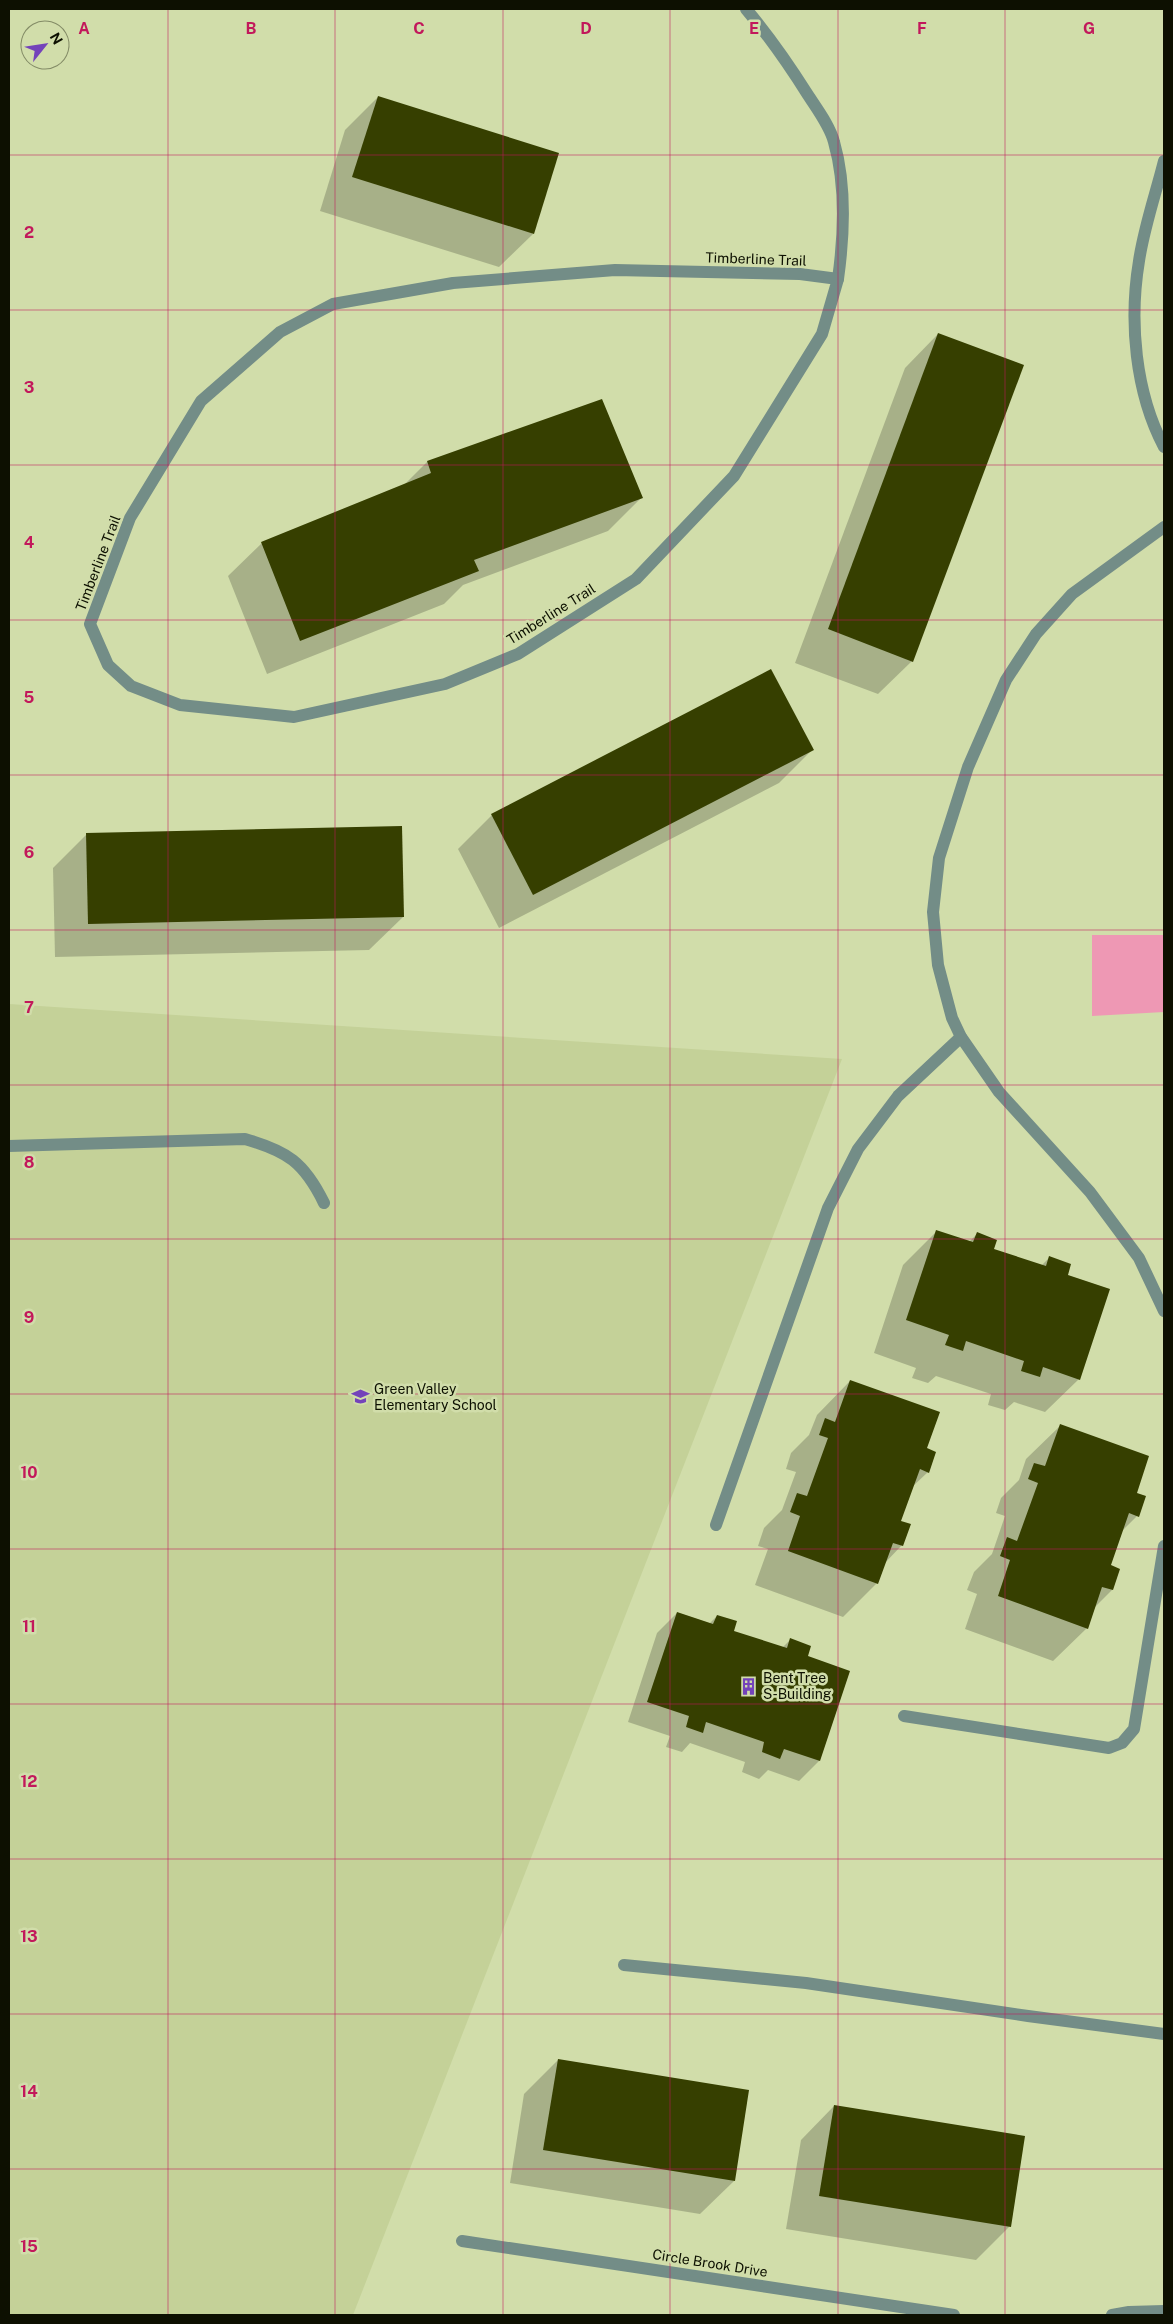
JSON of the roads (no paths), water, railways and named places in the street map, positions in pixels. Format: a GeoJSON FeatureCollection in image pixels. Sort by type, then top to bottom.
{"type":"FeatureCollection","features":[{"type":"Feature","properties":{"kind":"street","name":"Timberline Trail"},"geometry":{"type":"LineString","coordinates":[[746,9],[774,42],[819,112],[834,141],[843,198],[841,256],[838,279],[822,334],[734,476],[636,579],[518,654],[445,684],[294,717],[180,705],[131,686],[108,665],[90,624],[130,518],[200,402],[280,332],[333,304],[453,283],[615,270],[800,274],[838,279]]}},
{"type":"Feature","properties":{"kind":"street"},"geometry":{"type":"LineString","coordinates":[[1164,160],[1139,260],[1134,319],[1140,376],[1155,429],[1164,447]]}},
{"type":"Feature","properties":{"kind":"street"},"geometry":{"type":"LineString","coordinates":[[1164,527],[1072,594],[1036,634],[1006,680],[968,767],[939,858],[933,912],[938,965],[952,1018],[961,1037],[999,1092],[1090,1192],[1139,1258],[1164,1311]]}},
{"type":"Feature","properties":{"kind":"street"},"geometry":{"type":"LineString","coordinates":[[716,1525],[828,1208],[858,1149],[898,1096],[961,1037]]}},
{"type":"Feature","properties":{"kind":"street"},"geometry":{"type":"LineString","coordinates":[[9,1146],[245,1139],[274,1147],[294,1160],[314,1182],[324,1203]]}},
{"type":"Feature","properties":{"kind":"street"},"geometry":{"type":"LineString","coordinates":[[904,1716],[1109,1748],[1122,1743],[1134,1729],[1164,1546]]}},
{"type":"Feature","properties":{"kind":"street"},"geometry":{"type":"LineString","coordinates":[[624,1966],[806,1983],[1164,2034]]}},
{"type":"Feature","properties":{"kind":"street","name":"Circle Brook Drive"},"geometry":{"type":"LineString","coordinates":[[462,2241],[954,2315]]}},
{"type":"Feature","properties":{"kind":"street"},"geometry":{"type":"LineString","coordinates":[[1112,2315],[1164,2310]]}},
{"type":"Feature","properties":{"kind":"place","name":"Green Valley Elementary School"},"geometry":{"type":"Point","coordinates":[360,1397]}},
{"type":"Feature","properties":{"kind":"place","name":"Bent Tree S-Building"},"geometry":{"type":"Point","coordinates":[749,1686]}}]}
